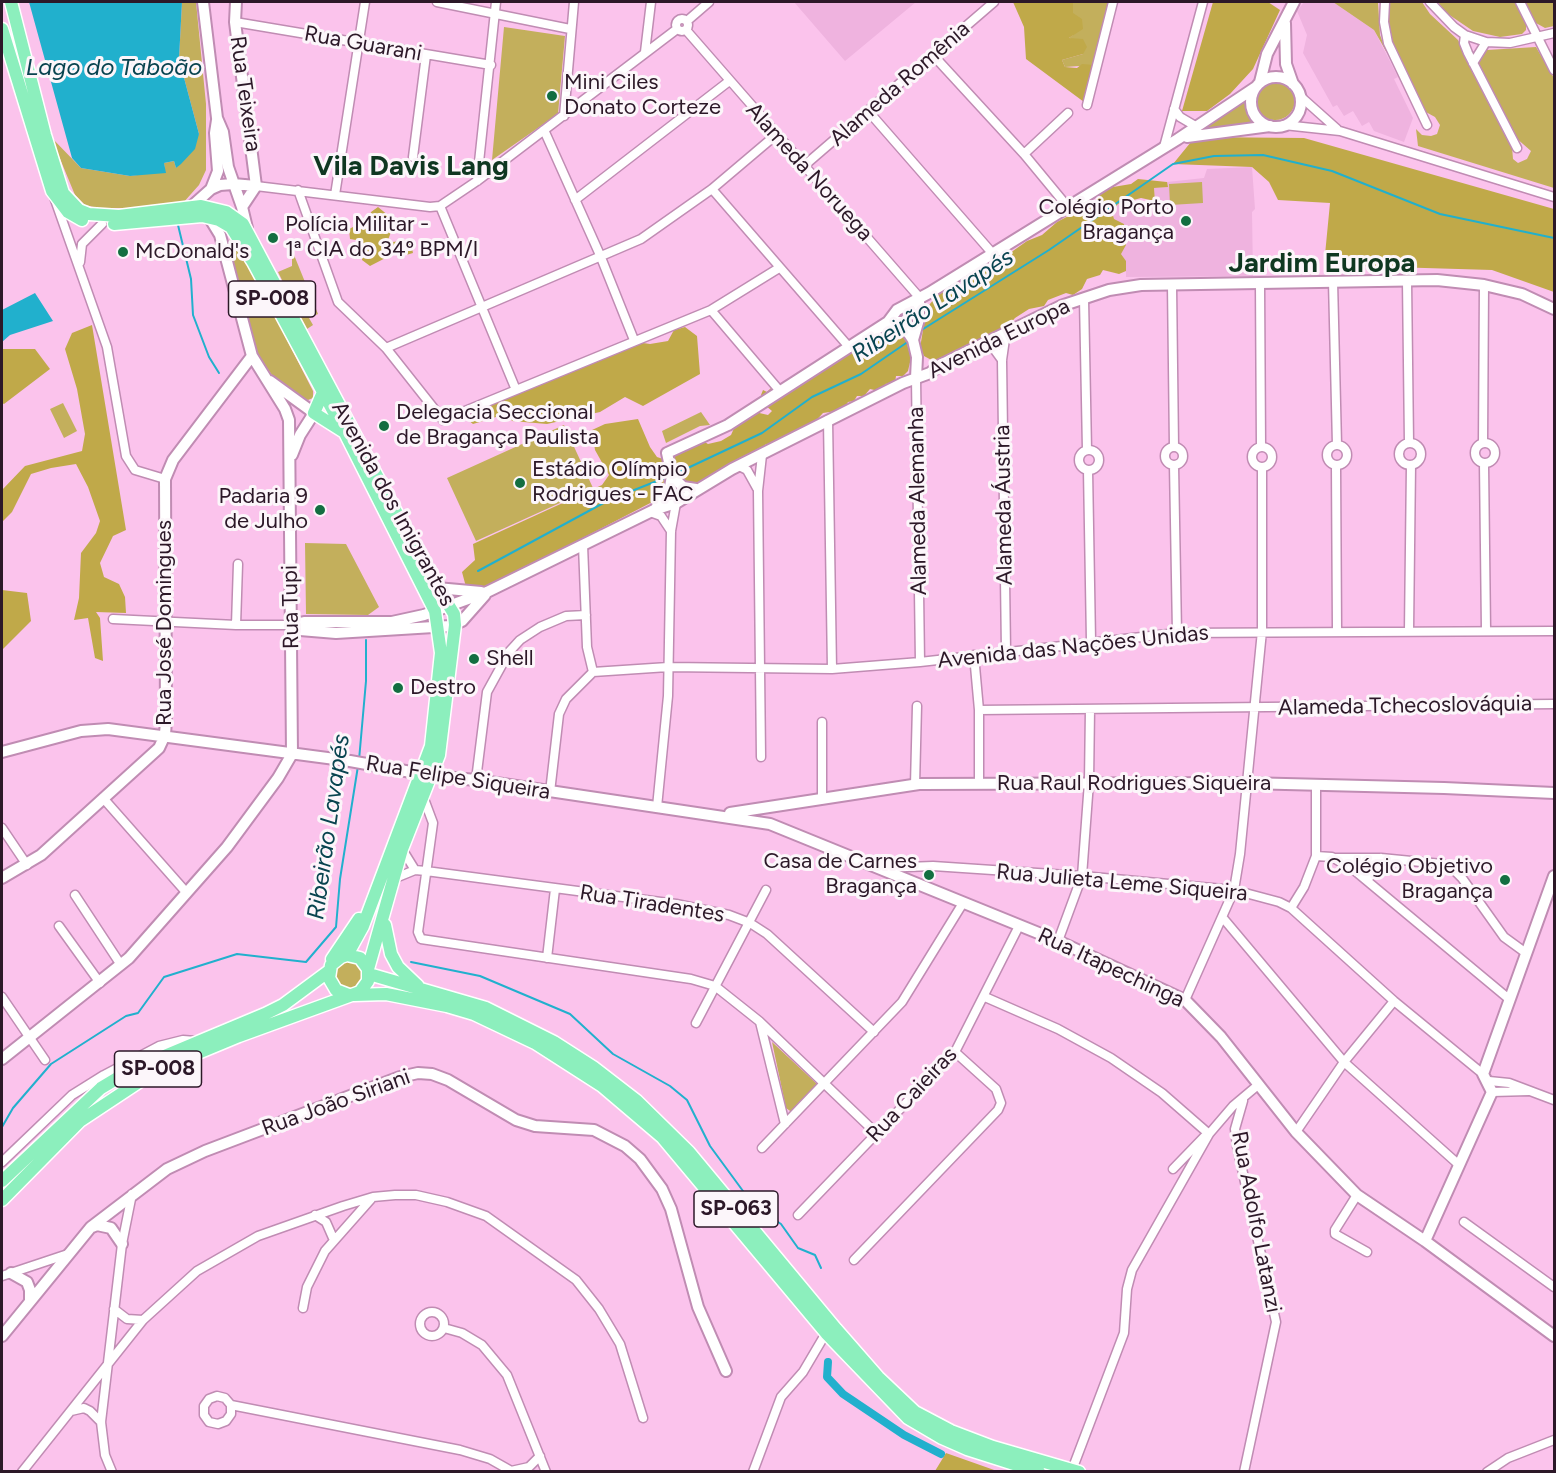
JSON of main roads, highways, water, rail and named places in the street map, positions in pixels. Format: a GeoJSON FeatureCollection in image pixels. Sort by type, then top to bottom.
{"type":"FeatureCollection","features":[{"type":"Feature","properties":{"kind":"main road","name":"SP-008"},"geometry":{"type":"LineString","coordinates":[[11,2],[59,182],[67,198],[79,210],[103,220],[192,206],[212,212]]}},
{"type":"Feature","properties":{"kind":"main road","name":"SP-008"},"geometry":{"type":"LineString","coordinates":[[2,32],[52,191],[68,212],[78,218],[103,220],[212,212]]}},
{"type":"Feature","properties":{"kind":"main road","name":"Avenida dos Imigrantes"},"geometry":{"type":"LineString","coordinates":[[212,212],[235,217],[247,228],[345,433],[435,611],[439,627],[441,658],[433,736],[373,898]]}},
{"type":"Feature","properties":{"kind":"main road","name":"Avenida dos Imigrantes"},"geometry":{"type":"LineString","coordinates":[[212,212],[231,227],[241,241],[437,588],[450,606],[455,625],[445,717],[433,776],[402,849],[365,987],[351,995]]}},
{"type":"Feature","properties":{"kind":"main road"},"geometry":{"type":"LineString","coordinates":[[325,388],[314,413],[345,433]]}},
{"type":"Feature","properties":{"kind":"main road","name":"SP-008"},"geometry":{"type":"LineString","coordinates":[[2,1181],[101,1088],[131,1070],[274,1009],[329,972],[335,960],[347,955],[363,926],[373,898]]}},
{"type":"Feature","properties":{"kind":"main road"},"geometry":{"type":"LineString","coordinates":[[316,979],[346,941],[373,898]]}},
{"type":"Feature","properties":{"kind":"main road","name":"SP-063"},"geometry":{"type":"LineString","coordinates":[[385,911],[387,938],[393,957],[398,967],[424,991]]}},
{"type":"Feature","properties":{"kind":"main road"},"geometry":{"type":"LineString","coordinates":[[347,955],[360,958],[369,972]]}},
{"type":"Feature","properties":{"kind":"main road"},"geometry":{"type":"LineString","coordinates":[[329,972],[331,985],[342,994],[351,995]]}},
{"type":"Feature","properties":{"kind":"main road","name":"SP-063"},"geometry":{"type":"LineString","coordinates":[[369,972],[424,991],[486,1008],[593,1067],[637,1101],[689,1152],[878,1377],[915,1412],[951,1431],[993,1448],[1076,1471]]}},
{"type":"Feature","properties":{"kind":"main road","name":"SP-063"},"geometry":{"type":"LineString","coordinates":[[351,995],[386,994],[447,1006],[474,1014],[535,1043],[602,1086],[668,1144],[826,1332],[891,1403],[923,1428],[967,1449],[1039,1472]]}},
{"type":"Feature","properties":{"kind":"main road","name":"SP-008"},"geometry":{"type":"LineString","coordinates":[[2,1200],[80,1121],[157,1070],[239,1036],[351,995]]}},
{"type":"Feature","properties":{"kind":"water","name":"Lago do Taboão"},"geometry":{"type":"Polygon","coordinates":[[[29,2],[182,2],[179,59],[199,134],[195,149],[181,164],[176,168],[174,161],[164,163],[166,173],[130,176],[81,168],[72,158],[29,2]]]}},
{"type":"Feature","properties":{"kind":"water"},"geometry":{"type":"Polygon","coordinates":[[[35,293],[53,321],[10,335],[2,342],[2,310],[35,293]]]}},
{"type":"Feature","properties":{"kind":"waterway","name":"Ribeirão Lavapés"},"geometry":{"type":"LineString","coordinates":[[920,331],[1049,250],[1173,164],[1214,156],[1263,155],[1332,171],[1440,214],[1554,238]]}},
{"type":"Feature","properties":{"kind":"waterway","name":"Ribeirão Lavapés"},"geometry":{"type":"LineString","coordinates":[[178,225],[191,279],[193,315],[209,357],[219,373]]}},
{"type":"Feature","properties":{"kind":"waterway","name":"Ribeirão Lavapés"},"geometry":{"type":"LineString","coordinates":[[675,474],[762,433],[812,397],[861,374],[909,341]]}},
{"type":"Feature","properties":{"kind":"waterway","name":"Ribeirão Lavapés"},"geometry":{"type":"LineString","coordinates":[[478,571],[609,500],[667,477]]}},
{"type":"Feature","properties":{"kind":"waterway","name":"Ribeirão Lavapés"},"geometry":{"type":"LineString","coordinates":[[359,760],[366,681],[366,640]]}},
{"type":"Feature","properties":{"kind":"waterway","name":"Ribeirão Lavapés"},"geometry":{"type":"LineString","coordinates":[[2,1127],[13,1108],[51,1064],[126,1016],[138,1013],[164,977],[237,954],[306,962],[336,927],[340,879],[358,766]]}},
{"type":"Feature","properties":{"kind":"waterway"},"geometry":{"type":"LineString","coordinates":[[411,962],[480,976],[570,1014],[613,1054],[670,1086],[687,1100],[710,1146],[754,1206],[781,1224],[798,1248],[815,1255],[821,1268]]}},
{"type":"Feature","properties":{"kind":"waterway"},"geometry":{"type":"LineString","coordinates":[[828,1362],[827,1377],[843,1394],[904,1435],[941,1454]]}},
{"type":"Feature","properties":{"kind":"place","name":"Mini Ciles Donato Corteze"},"geometry":{"type":"Point","coordinates":[552,96]}},
{"type":"Feature","properties":{"kind":"place","name":"Colégio Porto Bragança"},"geometry":{"type":"Point","coordinates":[1186,221]}},
{"type":"Feature","properties":{"kind":"place","name":"Polícia Militar - 1ª CIA do 34º BPM/I"},"geometry":{"type":"Point","coordinates":[273,238]}},
{"type":"Feature","properties":{"kind":"place","name":"McDonald's"},"geometry":{"type":"Point","coordinates":[123,252]}},
{"type":"Feature","properties":{"kind":"place","name":"Delegacia Seccional de Bragança Paulista"},"geometry":{"type":"Point","coordinates":[384,426]}},
{"type":"Feature","properties":{"kind":"place","name":"Estádio Olímpio Rodrigues - FAC"},"geometry":{"type":"Point","coordinates":[520,483]}},
{"type":"Feature","properties":{"kind":"place","name":"Padaria 9 de Julho"},"geometry":{"type":"Point","coordinates":[320,510]}},
{"type":"Feature","properties":{"kind":"place","name":"Shell"},"geometry":{"type":"Point","coordinates":[474,659]}},
{"type":"Feature","properties":{"kind":"place","name":"Destro"},"geometry":{"type":"Point","coordinates":[398,688]}},
{"type":"Feature","properties":{"kind":"place","name":"Casa de Carnes Bragança"},"geometry":{"type":"Point","coordinates":[929,875]}},
{"type":"Feature","properties":{"kind":"place","name":"Colégio Objetivo Bragança"},"geometry":{"type":"Point","coordinates":[1505,880]}},
{"type":"Feature","properties":{"kind":"district","name":"Vila Davis Lang"},"geometry":{"type":"Point","coordinates":[411,167]}},
{"type":"Feature","properties":{"kind":"district","name":"Jardim Europa"},"geometry":{"type":"Point","coordinates":[1322,264]}}]}
